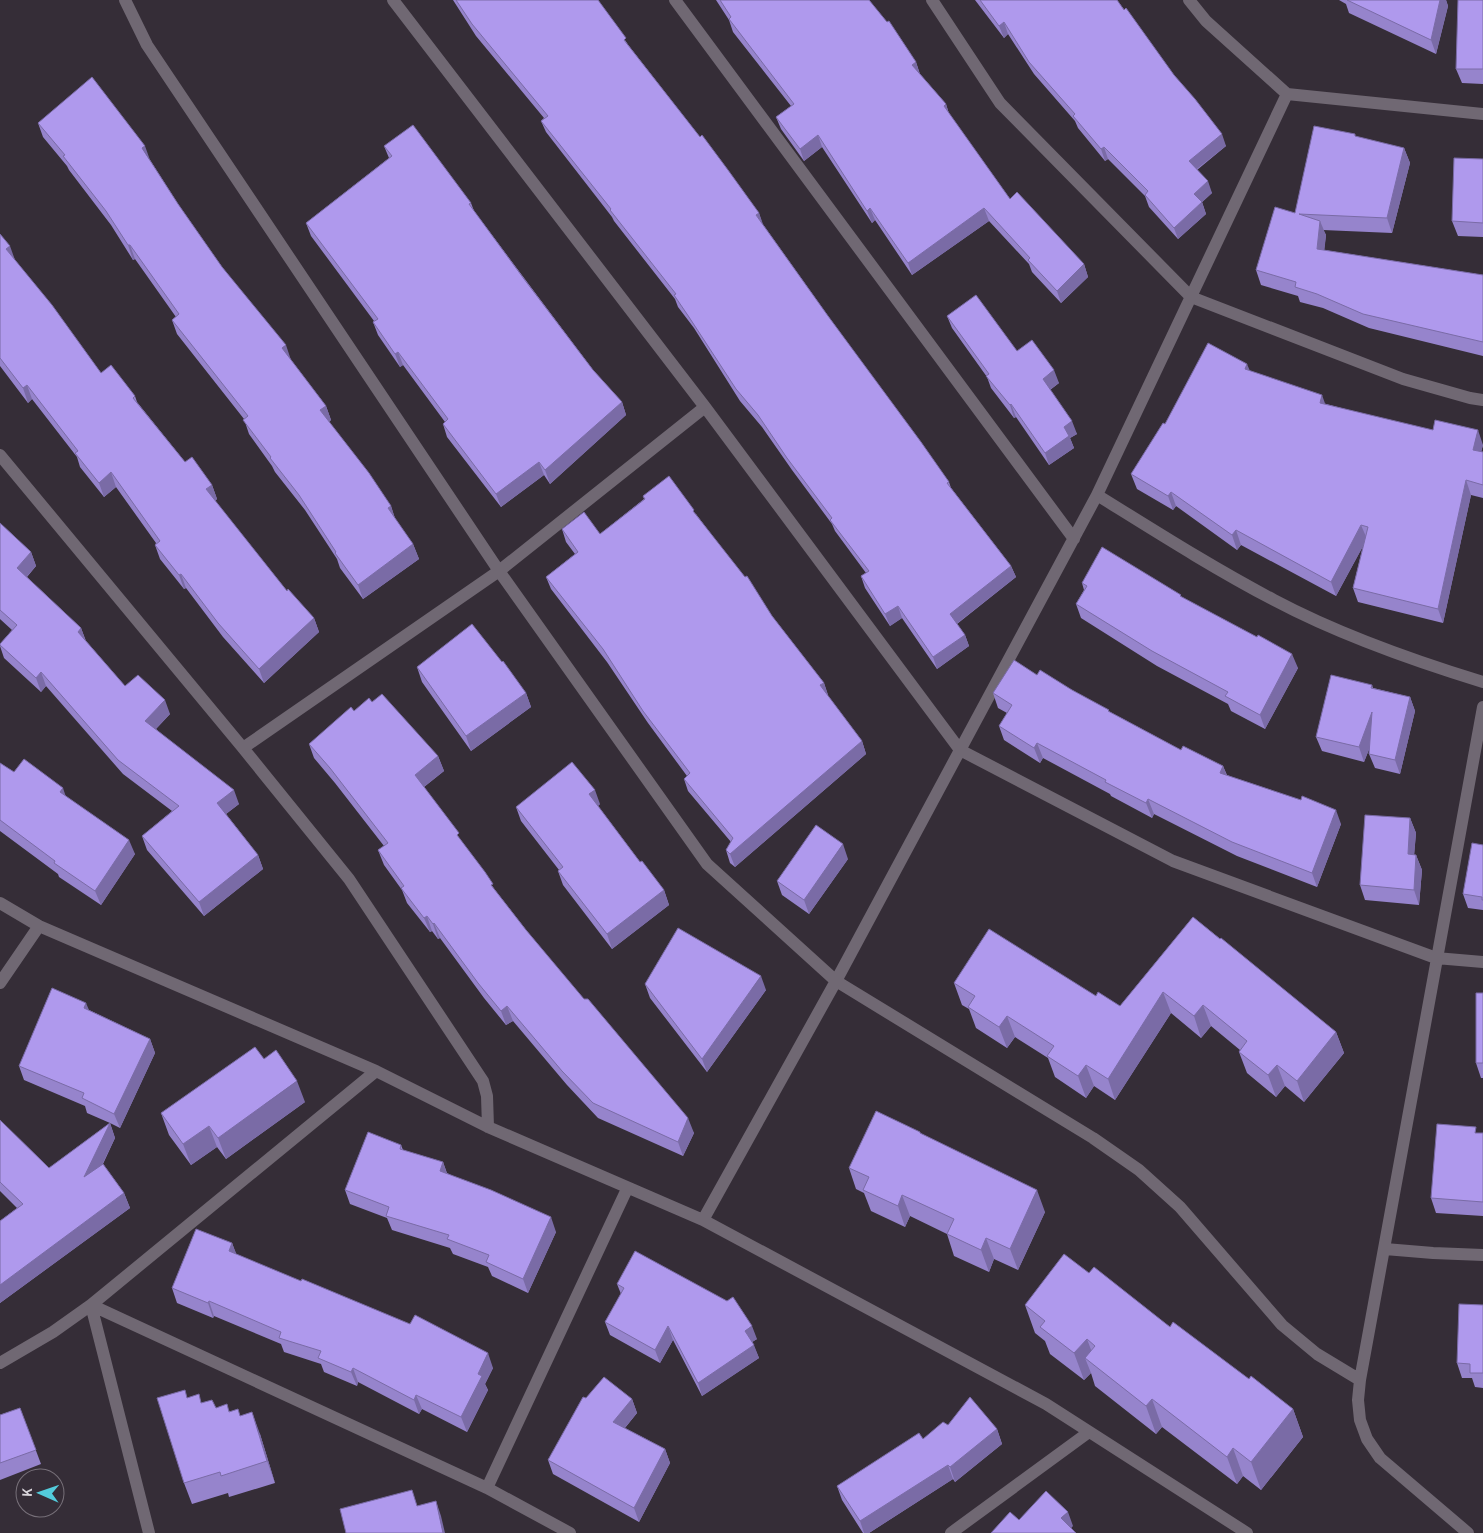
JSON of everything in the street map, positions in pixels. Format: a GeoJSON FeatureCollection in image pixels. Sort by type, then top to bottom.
{"type":"FeatureCollection","features":[{"type":"Feature","properties":{"kind":"street"},"geometry":{"type":"LineString","coordinates":[[125,0],[147,45],[499,572],[707,864],[836,981],[1093,1138],[1139,1170],[1180,1207],[1282,1325],[1316,1354],[1360,1380]]}},
{"type":"Feature","properties":{"kind":"street"},"geometry":{"type":"LineString","coordinates":[[393,0],[705,407],[960,750],[1173,861],[1436,958],[1483,962]]}},
{"type":"Feature","properties":{"kind":"street"},"geometry":{"type":"LineString","coordinates":[[675,0],[1074,539]]}},
{"type":"Feature","properties":{"kind":"street"},"geometry":{"type":"LineString","coordinates":[[932,0],[1000,103],[1191,297],[1403,379],[1483,400]]}},
{"type":"Feature","properties":{"kind":"street"},"geometry":{"type":"LineString","coordinates":[[1189,0],[1206,20],[1287,94],[1483,114]]}},
{"type":"Feature","properties":{"kind":"street"},"geometry":{"type":"LineString","coordinates":[[703,1220],[836,981],[1074,539],[1287,94]]}},
{"type":"Feature","properties":{"kind":"street"},"geometry":{"type":"LineString","coordinates":[[243,748],[499,572],[705,407]]}},
{"type":"Feature","properties":{"kind":"street"},"geometry":{"type":"LineString","coordinates":[[0,455],[349,879],[483,1080],[488,1096],[488,1127]]}},
{"type":"Feature","properties":{"kind":"street"},"geometry":{"type":"LineString","coordinates":[[1097,494],[1204,561],[1275,601],[1350,636],[1428,665],[1483,682]]}},
{"type":"Feature","properties":{"kind":"street"},"geometry":{"type":"LineString","coordinates":[[1468,1533],[1380,1458],[1367,1439],[1360,1420],[1358,1400],[1360,1380],[1436,958],[1483,707]]}},
{"type":"Feature","properties":{"kind":"street"},"geometry":{"type":"LineString","coordinates":[[0,903],[39,926],[376,1071],[488,1127],[703,1220],[1046,1404],[1247,1533]]}},
{"type":"Feature","properties":{"kind":"street"},"geometry":{"type":"LineString","coordinates":[[0,983],[39,926]]}},
{"type":"Feature","properties":{"kind":"street"},"geometry":{"type":"LineString","coordinates":[[0,1363],[52,1332],[92,1305],[376,1071]]}},
{"type":"Feature","properties":{"kind":"street"},"geometry":{"type":"LineString","coordinates":[[487,1488],[628,1189]]}},
{"type":"Feature","properties":{"kind":"street"},"geometry":{"type":"LineString","coordinates":[[1385,1249],[1483,1255]]}},
{"type":"Feature","properties":{"kind":"street"},"geometry":{"type":"LineString","coordinates":[[92,1305],[487,1488],[570,1533]]}},
{"type":"Feature","properties":{"kind":"street"},"geometry":{"type":"LineString","coordinates":[[92,1305],[149,1533]]}},
{"type":"Feature","properties":{"kind":"street"},"geometry":{"type":"LineString","coordinates":[[951,1533],[1089,1432]]}},
{"type":"Feature","properties":{"kind":"building"},"geometry":{"type":"Polygon","coordinates":[[[456,0],[598,0],[626,38],[624,40],[700,137],[702,135],[728,170],[759,213],[756,215],[921,442],[949,482],[947,483],[1011,566],[950,614],[965,635],[933,657],[898,606],[885,614],[861,576],[869,571],[830,520],[832,518],[787,458],[758,415],[736,389],[674,295],[676,294],[541,121],[548,116],[472,24],[456,0]]]}},
{"type":"Feature","properties":{"kind":"building"},"geometry":{"type":"Polygon","coordinates":[[[720,0],[869,0],[887,22],[889,21],[916,62],[912,65],[946,104],[944,106],[1010,199],[1017,192],[1084,264],[1057,291],[1028,260],[1030,258],[984,208],[908,263],[870,208],[867,211],[818,135],[800,149],[776,117],[794,104],[729,19],[731,17],[720,0]]]}},
{"type":"Feature","properties":{"kind":"building"},"geometry":{"type":"Polygon","coordinates":[[[980,0],[1117,0],[1124,10],[1126,8],[1174,75],[1222,134],[1189,161],[1208,181],[1194,194],[1202,202],[1174,228],[1145,195],[1148,191],[1104,147],[1101,149],[1073,116],[1075,114],[1029,62],[1004,22],[999,26],[980,0]]]}},
{"type":"Feature","properties":{"kind":"building"},"geometry":{"type":"Polygon","coordinates":[[[1347,0],[1440,0],[1431,40],[1347,0]]]}},
{"type":"Feature","properties":{"kind":"building"},"geometry":{"type":"Polygon","coordinates":[[[1458,0],[1483,0],[1483,69],[1456,69],[1458,0]]]}},
{"type":"Feature","properties":{"kind":"building"},"geometry":{"type":"Polygon","coordinates":[[[92,77],[145,146],[142,148],[222,267],[286,345],[282,348],[326,406],[320,410],[369,473],[391,506],[388,508],[413,544],[358,585],[335,553],[299,495],[243,420],[248,416],[172,320],[179,314],[130,245],[128,245],[106,211],[63,156],[65,155],[38,123],[92,77]]]}},
{"type":"Feature","properties":{"kind":"building"},"geometry":{"type":"Polygon","coordinates":[[[413,125],[524,279],[593,370],[622,402],[545,470],[539,462],[496,494],[443,424],[448,419],[398,352],[395,354],[373,322],[378,319],[306,223],[392,156],[384,146],[413,125]]]}},
{"type":"Feature","properties":{"kind":"building"},"geometry":{"type":"Polygon","coordinates":[[[1314,126],[1355,134],[1355,136],[1404,148],[1387,218],[1299,214],[1320,221],[1317,249],[1483,275],[1483,342],[1363,314],[1317,294],[1295,287],[1296,282],[1256,270],[1275,207],[1295,213],[1314,126]]]}},
{"type":"Feature","properties":{"kind":"building"},"geometry":{"type":"Polygon","coordinates":[[[1454,158],[1483,159],[1483,223],[1452,221],[1454,158]]]}},
{"type":"Feature","properties":{"kind":"building"},"geometry":{"type":"Polygon","coordinates":[[[0,234],[10,246],[6,249],[52,305],[101,373],[111,365],[135,396],[133,398],[185,462],[192,457],[212,485],[206,489],[287,591],[288,589],[314,618],[259,669],[218,623],[181,574],[179,575],[155,545],[160,541],[111,472],[99,483],[75,453],[78,451],[27,385],[23,388],[0,358],[0,234]]]}},
{"type":"Feature","properties":{"kind":"building"},"geometry":{"type":"Polygon","coordinates":[[[976,295],[1017,351],[1032,340],[1054,370],[1043,379],[1072,421],[1064,427],[1069,436],[1045,453],[1011,404],[986,376],[989,374],[947,316],[976,295]]]}},
{"type":"Feature","properties":{"kind":"building"},"geometry":{"type":"Polygon","coordinates":[[[1208,343],[1247,364],[1245,369],[1322,395],[1320,403],[1433,430],[1435,420],[1478,430],[1473,450],[1483,452],[1483,485],[1466,480],[1438,609],[1353,588],[1368,527],[1361,525],[1331,582],[1236,530],[1232,535],[1171,492],[1168,496],[1131,474],[1163,423],[1165,424],[1208,343]]]}},
{"type":"Feature","properties":{"kind":"building"},"geometry":{"type":"Polygon","coordinates":[[[669,476],[693,511],[745,577],[747,576],[772,616],[824,683],[820,685],[862,741],[730,854],[726,850],[733,838],[684,779],[690,773],[643,711],[603,649],[546,577],[578,552],[562,529],[584,512],[600,534],[645,499],[643,496],[669,476]]]}},
{"type":"Feature","properties":{"kind":"building"},"geometry":{"type":"Polygon","coordinates":[[[0,523],[31,552],[17,568],[81,628],[78,632],[125,686],[138,675],[165,700],[145,721],[234,790],[217,803],[258,855],[199,902],[142,836],[179,806],[118,760],[41,672],[36,678],[0,645],[17,625],[0,610],[0,523]]]}},
{"type":"Feature","properties":{"kind":"building"},"geometry":{"type":"Polygon","coordinates":[[[1102,547],[1180,596],[1292,654],[1260,715],[1225,696],[1228,692],[1152,651],[1076,604],[1087,586],[1082,583],[1102,547]]]}},
{"type":"Feature","properties":{"kind":"building"},"geometry":{"type":"Polygon","coordinates":[[[472,624],[503,661],[526,693],[466,736],[417,667],[472,624]]]}},
{"type":"Feature","properties":{"kind":"building"},"geometry":{"type":"Polygon","coordinates":[[[1014,660],[1037,675],[1040,670],[1108,711],[1181,750],[1183,746],[1223,766],[1220,773],[1301,800],[1302,796],[1336,810],[1312,873],[1232,842],[1148,799],[1146,803],[1037,743],[1034,748],[999,726],[1012,705],[993,693],[1014,660]]]}},
{"type":"Feature","properties":{"kind":"building"},"geometry":{"type":"Polygon","coordinates":[[[1331,675],[1372,685],[1371,688],[1410,697],[1395,760],[1369,754],[1372,712],[1359,747],[1316,737],[1331,675]]]}},
{"type":"Feature","properties":{"kind":"building"},"geometry":{"type":"Polygon","coordinates":[[[382,694],[438,756],[415,775],[459,833],[457,835],[485,872],[493,884],[491,885],[584,999],[588,999],[688,1118],[678,1142],[593,1103],[562,1071],[507,1006],[501,1011],[434,923],[427,916],[424,918],[401,888],[404,886],[378,850],[388,843],[309,744],[351,707],[354,711],[369,698],[372,702],[382,694]]]}},
{"type":"Feature","properties":{"kind":"building"},"geometry":{"type":"Polygon","coordinates":[[[24,759],[63,788],[60,792],[129,840],[95,891],[54,863],[55,861],[0,820],[0,763],[14,772],[24,759]]]}},
{"type":"Feature","properties":{"kind":"building"},"geometry":{"type":"Polygon","coordinates":[[[572,762],[595,790],[589,794],[640,862],[642,861],[664,890],[607,934],[558,871],[563,867],[516,807],[572,762]]]}},
{"type":"Feature","properties":{"kind":"building"},"geometry":{"type":"Polygon","coordinates":[[[1365,815],[1410,818],[1408,854],[1416,855],[1414,890],[1360,885],[1365,815]]]}},
{"type":"Feature","properties":{"kind":"building"},"geometry":{"type":"Polygon","coordinates":[[[816,825],[843,844],[804,900],[777,881],[816,825]]]}},
{"type":"Feature","properties":{"kind":"building"},"geometry":{"type":"Polygon","coordinates":[[[1472,843],[1483,845],[1483,900],[1482,897],[1463,894],[1472,843]]]}},
{"type":"Feature","properties":{"kind":"building"},"geometry":{"type":"Polygon","coordinates":[[[1193,917],[1336,1032],[1297,1081],[1277,1065],[1268,1075],[1239,1052],[1247,1041],[1203,1005],[1194,1016],[1163,992],[1108,1079],[1086,1065],[1078,1076],[1047,1056],[1054,1046],[1007,1016],[999,1027],[968,1007],[975,996],[954,983],[989,929],[1096,996],[1098,992],[1120,1006],[1193,917]]]}},
{"type":"Feature","properties":{"kind":"building"},"geometry":{"type":"Polygon","coordinates":[[[678,928],[761,976],[702,1059],[645,984],[678,928]]]}},
{"type":"Feature","properties":{"kind":"building"},"geometry":{"type":"Polygon","coordinates":[[[52,988],[86,1003],[84,1008],[150,1039],[114,1114],[82,1098],[84,1093],[19,1066],[52,988]]]}},
{"type":"Feature","properties":{"kind":"building"},"geometry":{"type":"Polygon","coordinates":[[[1476,993],[1483,993],[1483,1063],[1476,1063],[1476,993]]]}},
{"type":"Feature","properties":{"kind":"building"},"geometry":{"type":"Polygon","coordinates":[[[255,1047],[264,1059],[276,1050],[297,1081],[218,1138],[209,1126],[183,1144],[161,1113],[255,1047]]]}},
{"type":"Feature","properties":{"kind":"building"},"geometry":{"type":"Polygon","coordinates":[[[876,1111],[1037,1190],[1010,1249],[986,1238],[981,1250],[947,1234],[954,1219],[902,1195],[898,1206],[863,1190],[869,1177],[849,1168],[876,1111]]]}},
{"type":"Feature","properties":{"kind":"building"},"geometry":{"type":"Polygon","coordinates":[[[0,1120],[49,1168],[110,1123],[84,1177],[103,1164],[124,1193],[0,1285],[0,1221],[23,1204],[0,1182],[0,1120]]]}},
{"type":"Feature","properties":{"kind":"building"},"geometry":{"type":"Polygon","coordinates":[[[1437,1124],[1476,1127],[1475,1133],[1483,1133],[1483,1202],[1431,1198],[1437,1124]]]}},
{"type":"Feature","properties":{"kind":"building"},"geometry":{"type":"Polygon","coordinates":[[[368,1132],[401,1145],[400,1149],[443,1162],[440,1171],[491,1190],[551,1217],[523,1279],[486,1262],[489,1255],[447,1239],[449,1235],[386,1216],[389,1207],[345,1190],[368,1132]]]}},
{"type":"Feature","properties":{"kind":"building"},"geometry":{"type":"Polygon","coordinates":[[[196,1229],[232,1243],[229,1251],[410,1324],[415,1315],[488,1353],[478,1374],[482,1376],[461,1417],[416,1395],[414,1400],[353,1368],[351,1372],[318,1358],[321,1351],[279,1338],[281,1332],[209,1301],[208,1303],[172,1288],[196,1229]]]}},
{"type":"Feature","properties":{"kind":"building"},"geometry":{"type":"Polygon","coordinates":[[[635,1251],[727,1301],[733,1297],[752,1326],[745,1331],[754,1345],[698,1383],[668,1326],[655,1350],[605,1322],[624,1288],[617,1284],[635,1251]]]}},
{"type":"Feature","properties":{"kind":"building"},"geometry":{"type":"Polygon","coordinates":[[[1064,1254],[1089,1273],[1094,1267],[1170,1327],[1173,1322],[1249,1379],[1251,1376],[1293,1409],[1251,1462],[1233,1448],[1227,1457],[1152,1399],[1146,1406],[1085,1358],[1095,1346],[1087,1339],[1074,1353],[1040,1327],[1045,1321],[1025,1305],[1064,1254]]]}},
{"type":"Feature","properties":{"kind":"building"},"geometry":{"type":"Polygon","coordinates":[[[1459,1304],[1483,1305],[1483,1373],[1470,1373],[1470,1364],[1457,1363],[1459,1304]]]}},
{"type":"Feature","properties":{"kind":"building"},"geometry":{"type":"Polygon","coordinates":[[[604,1377],[632,1399],[613,1422],[665,1449],[634,1508],[548,1460],[583,1397],[586,1398],[604,1377]]]}},
{"type":"Feature","properties":{"kind":"building"},"geometry":{"type":"Polygon","coordinates":[[[185,1390],[187,1398],[199,1394],[201,1403],[212,1400],[216,1408],[227,1404],[229,1412],[238,1409],[240,1416],[252,1412],[267,1461],[221,1476],[220,1472],[184,1483],[157,1398],[185,1390]]]}},
{"type":"Feature","properties":{"kind":"building"},"geometry":{"type":"Polygon","coordinates":[[[970,1397],[997,1429],[950,1467],[948,1465],[860,1521],[837,1486],[919,1433],[923,1439],[943,1422],[948,1425],[970,1397]]]}},
{"type":"Feature","properties":{"kind":"building"},"geometry":{"type":"Polygon","coordinates":[[[20,1408],[36,1450],[0,1463],[0,1415],[20,1408]]]}},
{"type":"Feature","properties":{"kind":"building"},"geometry":{"type":"Polygon","coordinates":[[[412,1490],[417,1506],[436,1501],[443,1533],[346,1533],[340,1509],[412,1490]]]}},
{"type":"Feature","properties":{"kind":"building"},"geometry":{"type":"Polygon","coordinates":[[[1046,1491],[1068,1512],[1061,1518],[1076,1533],[991,1533],[1010,1512],[1019,1520],[1046,1491]]]}}]}
